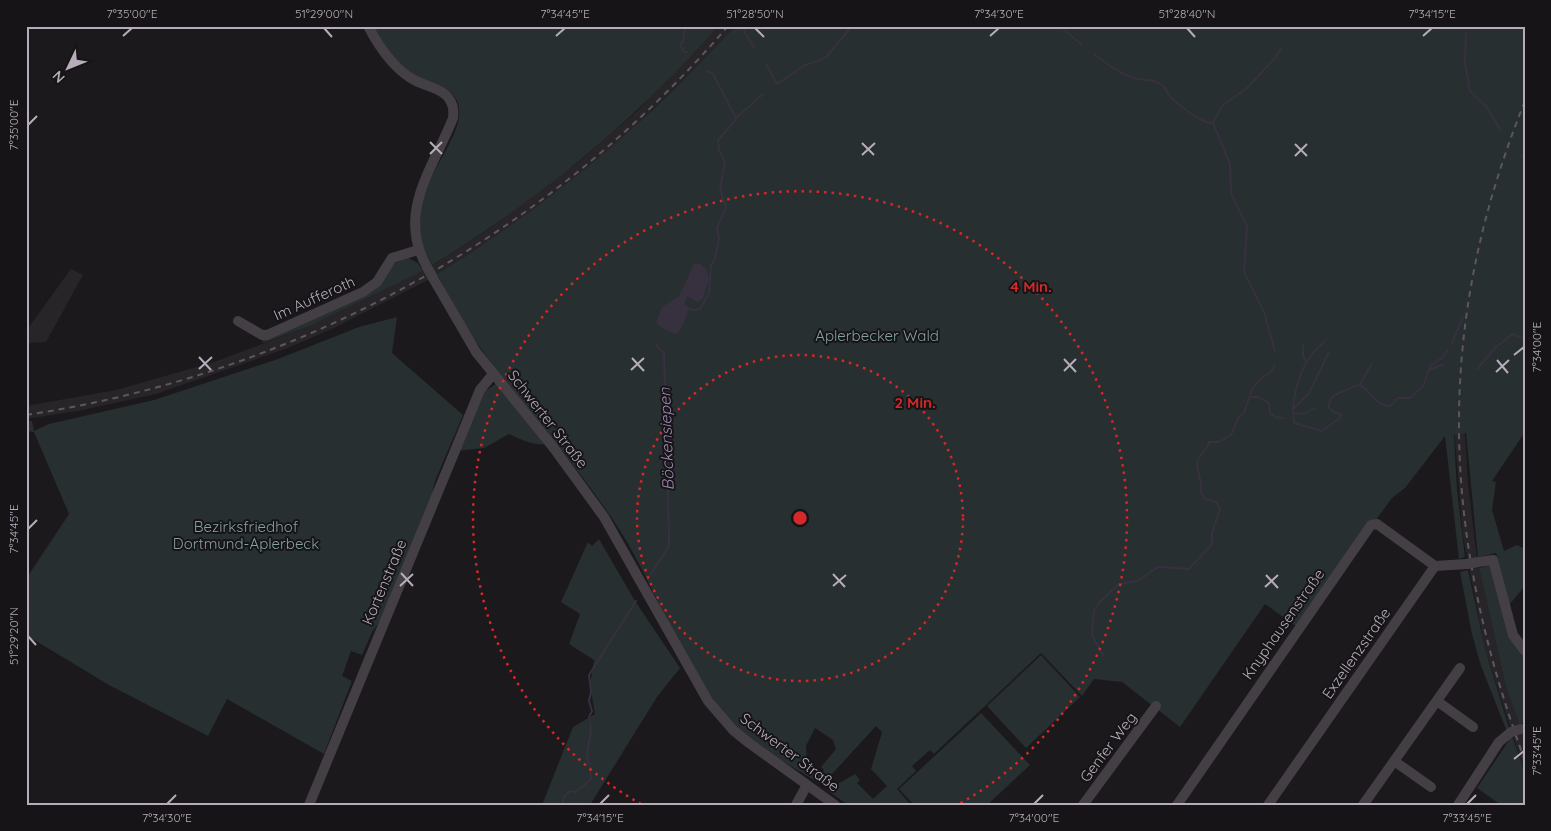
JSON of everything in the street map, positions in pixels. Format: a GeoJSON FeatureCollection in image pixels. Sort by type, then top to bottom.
{"type":"FeatureCollection","features":[{"type":"Feature","properties":{"kind":"street","name":"Schwerter Straße"},"geometry":{"type":"LineString","coordinates":[[368,26],[390,60],[401,71],[414,80],[444,93],[453,104],[453,118],[416,205],[414,228],[418,250],[465,335],[493,374],[553,447],[604,517],[708,701],[738,734],[835,805]]}},
{"type":"Feature","properties":{"kind":"street","name":"Im Aufferoth"},"geometry":{"type":"LineString","coordinates":[[238,321],[262,335],[268,335],[363,292],[377,282],[392,258],[418,250]]}},
{"type":"Feature","properties":{"kind":"street","name":"Kortenstraße"},"geometry":{"type":"LineString","coordinates":[[309,805],[480,390],[493,374]]}},
{"type":"Feature","properties":{"kind":"street","name":"Knyphausenstraße"},"geometry":{"type":"LineString","coordinates":[[1177,805],[1371,525],[1377,524],[1435,566]]}},
{"type":"Feature","properties":{"kind":"street"},"geometry":{"type":"LineString","coordinates":[[1435,566],[1493,560],[1513,635],[1525,651]]}},
{"type":"Feature","properties":{"kind":"street","name":"Exzellenzstraße"},"geometry":{"type":"LineString","coordinates":[[1268,805],[1435,566]]}},
{"type":"Feature","properties":{"kind":"street"},"geometry":{"type":"LineString","coordinates":[[1364,805],[1460,668]]}},
{"type":"Feature","properties":{"kind":"street"},"geometry":{"type":"LineString","coordinates":[[1437,701],[1473,727]]}},
{"type":"Feature","properties":{"kind":"street","name":"Genfer Weg"},"geometry":{"type":"LineString","coordinates":[[1083,805],[1156,706]]}},
{"type":"Feature","properties":{"kind":"street"},"geometry":{"type":"LineString","coordinates":[[1458,805],[1499,742],[1519,729]]}},
{"type":"Feature","properties":{"kind":"street"},"geometry":{"type":"LineString","coordinates":[[1394,761],[1431,787]]}},
{"type":"Feature","properties":{"kind":"street"},"geometry":{"type":"LineString","coordinates":[[796,805],[807,785]]}},
{"type":"Feature","properties":{"kind":"shaded area"},"geometry":{"type":"Polygon","coordinates":[[[718,26],[735,26],[698,66],[603,157],[515,224],[428,280],[334,328],[288,348],[156,394],[78,411],[26,419],[26,406],[116,390],[214,362],[310,326],[423,271],[489,229],[582,159],[637,111],[718,26]]]}},
{"type":"Feature","properties":{"kind":"shaded area"},"geometry":{"type":"Polygon","coordinates":[[[694,264],[700,264],[707,270],[709,279],[702,300],[697,302],[687,296],[684,305],[689,310],[680,331],[676,334],[663,329],[656,323],[662,307],[679,296],[694,264]]]}},
{"type":"Feature","properties":{"kind":"shaded area"},"geometry":{"type":"Polygon","coordinates":[[[71,269],[83,275],[46,342],[26,343],[26,331],[71,269]]]}},
{"type":"Feature","properties":{"kind":"shaded area"},"geometry":{"type":"Polygon","coordinates":[[[1467,379],[1465,435],[1468,483],[1477,559],[1506,687],[1525,736],[1525,773],[1485,649],[1463,536],[1454,429],[1467,379]]]}},
{"type":"Feature","properties":{"kind":"green space"},"geometry":{"type":"Polygon","coordinates":[[[371,26],[718,26],[653,94],[584,157],[510,214],[432,265],[421,239],[420,215],[425,192],[454,133],[459,117],[457,101],[448,90],[441,86],[401,69],[371,26]]]}},
{"type":"Feature","properties":{"kind":"green space","name":"Aplerbecker Wald"},"geometry":{"type":"Polygon","coordinates":[[[735,26],[1525,26],[1525,432],[1492,481],[1496,482],[1492,510],[1504,551],[1517,545],[1525,549],[1525,586],[1509,605],[1499,597],[1510,636],[1525,655],[1524,722],[1520,725],[1506,687],[1479,568],[1499,563],[1496,553],[1478,557],[1466,433],[1454,435],[1457,490],[1465,557],[1459,559],[1445,436],[1405,488],[1392,498],[1297,627],[1265,604],[1180,727],[1122,682],[1094,679],[1082,696],[1041,653],[934,754],[930,750],[912,766],[916,771],[897,789],[911,805],[848,805],[827,790],[855,774],[860,780],[857,783],[873,799],[887,786],[871,769],[882,732],[876,726],[822,785],[766,751],[746,736],[719,708],[703,686],[676,639],[627,542],[602,504],[556,443],[532,443],[509,434],[484,448],[456,451],[481,394],[503,379],[469,332],[437,274],[519,220],[595,161],[667,96],[735,26]],[[815,728],[806,746],[807,766],[813,765],[822,773],[824,770],[821,767],[836,749],[833,740],[815,728]]]}},
{"type":"Feature","properties":{"kind":"green space"},"geometry":{"type":"Polygon","coordinates":[[[407,257],[418,263],[423,271],[310,326],[263,343],[262,340],[372,290],[389,266],[407,257]]]}},
{"type":"Feature","properties":{"kind":"green space","name":"Bezirksfriedhof Dortmund-Aplerbeck"},"geometry":{"type":"Polygon","coordinates":[[[397,317],[392,353],[463,415],[379,623],[372,632],[362,655],[351,651],[342,676],[352,681],[324,754],[227,699],[208,736],[109,685],[26,635],[26,579],[69,514],[34,432],[26,431],[26,422],[32,421],[34,431],[49,424],[154,400],[278,359],[359,327],[397,317]]]}},
{"type":"Feature","properties":{"kind":"green space"},"geometry":{"type":"Polygon","coordinates":[[[599,539],[635,601],[680,668],[657,697],[590,805],[542,805],[573,727],[595,714],[590,685],[594,660],[569,644],[580,614],[561,602],[588,542],[592,546],[599,539]]]}},
{"type":"Feature","properties":{"kind":"green space"},"geometry":{"type":"Polygon","coordinates":[[[1468,570],[1485,649],[1509,728],[1506,729],[1481,666],[1472,634],[1460,572],[1468,570]]]}},
{"type":"Feature","properties":{"kind":"green space"},"geometry":{"type":"Polygon","coordinates":[[[1041,655],[1080,697],[1026,748],[987,706],[1041,655]]]}},
{"type":"Feature","properties":{"kind":"green space"},"geometry":{"type":"Polygon","coordinates":[[[981,713],[1030,765],[987,805],[914,805],[899,789],[981,713]]]}},
{"type":"Feature","properties":{"kind":"green space"},"geometry":{"type":"Polygon","coordinates":[[[1512,736],[1525,773],[1525,805],[1501,805],[1477,788],[1512,736]]]}},
{"type":"Feature","properties":{"kind":"waterway","name":"Böckensiepen"},"geometry":{"type":"LineString","coordinates":[[683,43],[684,32],[688,26]]}},
{"type":"Feature","properties":{"kind":"waterway"},"geometry":{"type":"LineString","coordinates":[[744,26],[745,33],[754,47]]}},
{"type":"Feature","properties":{"kind":"waterway"},"geometry":{"type":"LineString","coordinates":[[766,64],[777,84],[805,65],[819,61],[827,56],[852,26]]}},
{"type":"Feature","properties":{"kind":"waterway"},"geometry":{"type":"LineString","coordinates":[[1060,26],[1082,45]]}},
{"type":"Feature","properties":{"kind":"waterway"},"geometry":{"type":"LineString","coordinates":[[1466,33],[1465,63],[1470,91],[1487,107],[1501,131]]}},
{"type":"Feature","properties":{"kind":"waterway","name":"Böckensiepen"},"geometry":{"type":"LineString","coordinates":[[683,41],[680,44],[684,52],[687,52]]}},
{"type":"Feature","properties":{"kind":"waterway"},"geometry":{"type":"LineString","coordinates":[[1275,351],[1264,312],[1244,272],[1247,227],[1231,193],[1230,164],[1213,123],[1222,106],[1248,87],[1276,57],[1281,48]]}},
{"type":"Feature","properties":{"kind":"waterway"},"geometry":{"type":"LineString","coordinates":[[1094,54],[1123,74],[1159,83],[1171,98],[1185,109],[1202,120],[1213,123]]}},
{"type":"Feature","properties":{"kind":"waterway","name":"Böckensiepen"},"geometry":{"type":"LineString","coordinates":[[684,305],[692,310],[700,309],[709,293],[711,265],[715,259],[719,238],[717,228],[726,207],[720,189],[725,162],[719,150],[718,140],[736,118],[713,74],[707,71]]}},
{"type":"Feature","properties":{"kind":"waterway"},"geometry":{"type":"LineString","coordinates":[[736,118],[762,95]]}},
{"type":"Feature","properties":{"kind":"waterway"},"geometry":{"type":"LineString","coordinates":[[1520,155],[1525,157]]}},
{"type":"Feature","properties":{"kind":"waterway"},"geometry":{"type":"LineString","coordinates":[[1452,343],[1462,319]]}},
{"type":"Feature","properties":{"kind":"waterway"},"geometry":{"type":"LineString","coordinates":[[1477,369],[1496,347],[1513,334],[1525,339]]}},
{"type":"Feature","properties":{"kind":"waterway"},"geometry":{"type":"LineString","coordinates":[[1325,341],[1313,353],[1304,367],[1293,406],[1294,423],[1322,431],[1342,415],[1332,411],[1328,406],[1330,400],[1336,394],[1354,386],[1359,386],[1363,387],[1379,402],[1390,406],[1398,398],[1410,398],[1423,386],[1429,370],[1444,364]]}},
{"type":"Feature","properties":{"kind":"waterway","name":"Böckensiepen"},"geometry":{"type":"LineString","coordinates":[[651,574],[669,546],[664,353],[656,345]]}},
{"type":"Feature","properties":{"kind":"waterway"},"geometry":{"type":"LineString","coordinates":[[1303,345],[1303,356],[1306,361]]}},
{"type":"Feature","properties":{"kind":"waterway"},"geometry":{"type":"LineString","coordinates":[[1430,369],[1430,366],[1443,357],[1448,350]]}},
{"type":"Feature","properties":{"kind":"waterway"},"geometry":{"type":"LineString","coordinates":[[1293,409],[1309,393],[1329,352]]}},
{"type":"Feature","properties":{"kind":"waterway"},"geometry":{"type":"LineString","coordinates":[[1360,385],[1372,363]]}},
{"type":"Feature","properties":{"kind":"waterway"},"geometry":{"type":"LineString","coordinates":[[1103,655],[1092,635],[1094,610],[1099,603],[1119,584],[1138,581],[1158,567],[1189,569],[1212,544],[1212,533],[1220,509],[1216,502],[1205,499],[1201,493],[1198,460],[1209,442],[1219,442],[1231,435],[1239,417],[1244,413],[1253,387],[1270,373],[1275,365]]}},
{"type":"Feature","properties":{"kind":"waterway"},"geometry":{"type":"LineString","coordinates":[[1251,397],[1258,397],[1269,403],[1270,413],[1275,417],[1282,418]]}},
{"type":"Feature","properties":{"kind":"waterway"},"geometry":{"type":"LineString","coordinates":[[1293,413],[1304,414],[1314,408]]}},
{"type":"Feature","properties":{"kind":"waterway","name":"Böckensiepen"},"geometry":{"type":"LineString","coordinates":[[589,717],[592,711],[589,701],[591,692],[589,675],[636,601]]}},
{"type":"Feature","properties":{"kind":"waterway","name":"Böckensiepen"},"geometry":{"type":"LineString","coordinates":[[589,764],[587,753],[591,733],[590,722]]}},
{"type":"Feature","properties":{"kind":"waterway","name":"Böckensiepen"},"geometry":{"type":"LineString","coordinates":[[562,805],[564,797],[570,791],[576,792],[591,779],[590,768]]}},
{"type":"Feature","properties":{"kind":"railway"},"geometry":{"type":"LineString","coordinates":[[26,415],[127,395],[225,366],[320,329],[412,284],[499,230],[581,169],[658,101],[728,26]]}},
{"type":"Feature","properties":{"kind":"railway"},"geometry":{"type":"LineString","coordinates":[[1525,101],[1495,185],[1474,268],[1462,350],[1459,431],[1464,512],[1477,593],[1497,676],[1525,761]]}}]}
